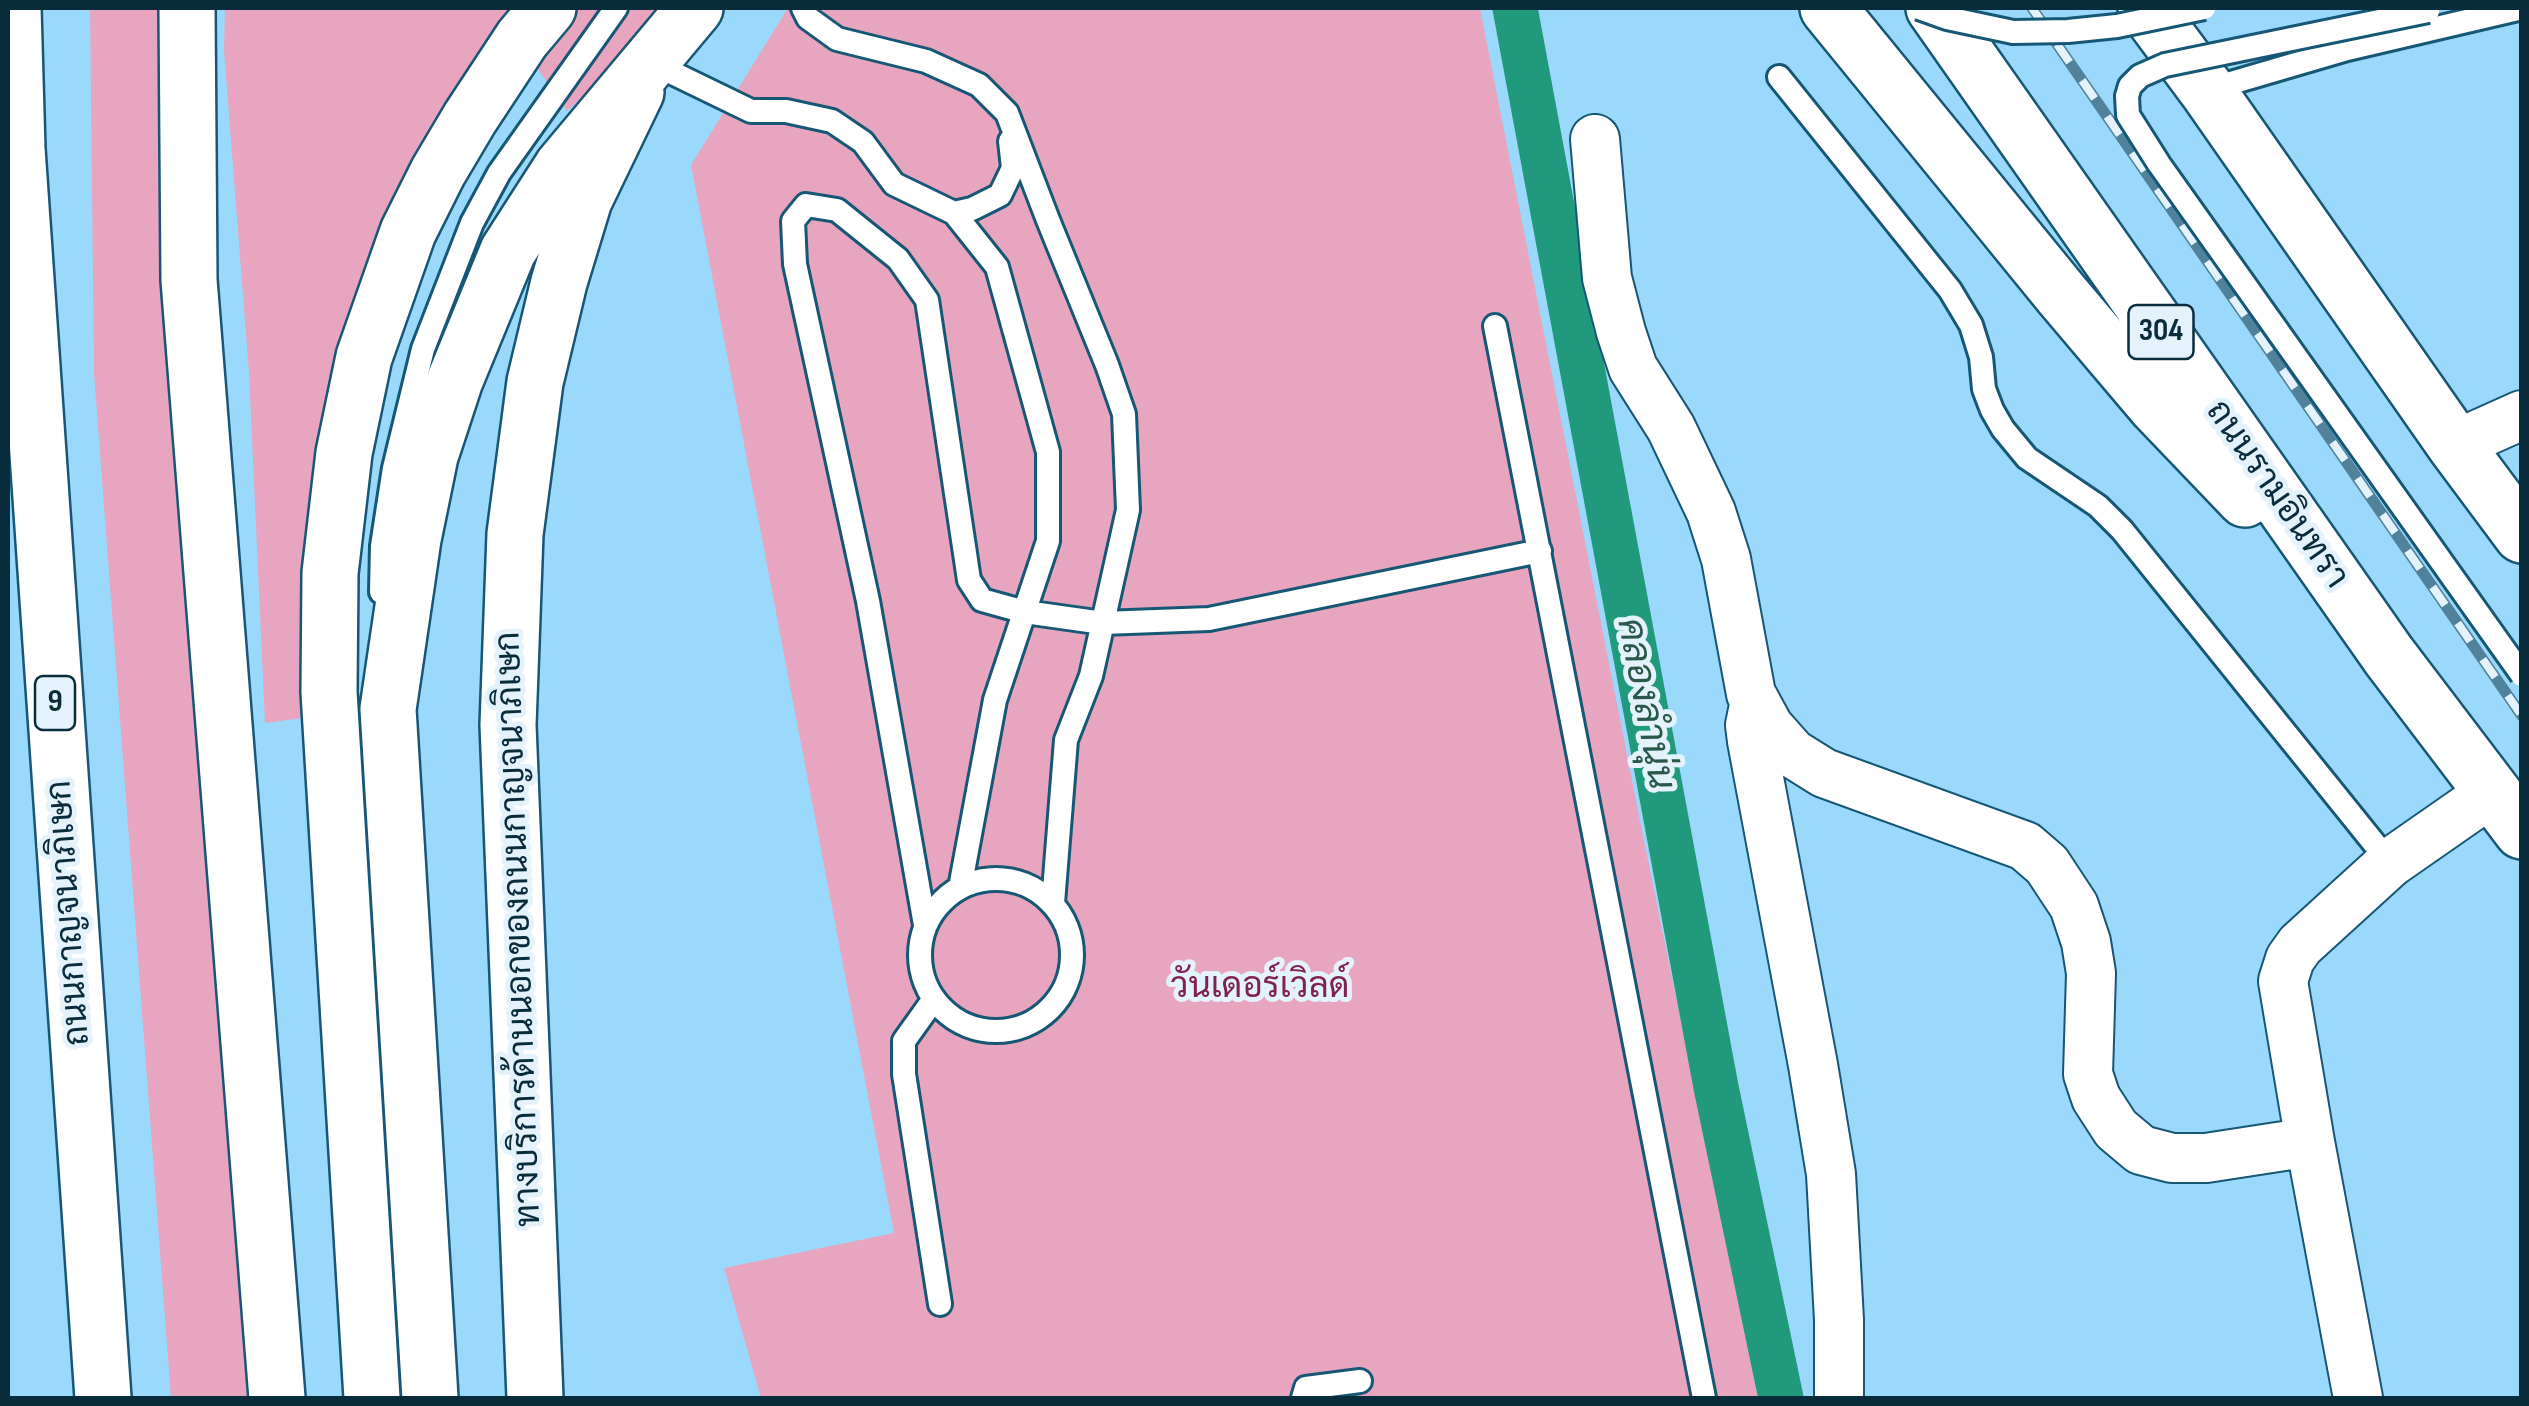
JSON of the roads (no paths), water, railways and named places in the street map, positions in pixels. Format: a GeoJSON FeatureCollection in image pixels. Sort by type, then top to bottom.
{"type":"FeatureCollection","features":[{"type":"Feature","properties":{"kind":"main road","name":"ถนนกาญจนาภิเษก"},"geometry":{"type":"LineString","coordinates":[[13,8],[17,149],[103,1398]]}},
{"type":"Feature","properties":{"kind":"main road"},"geometry":{"type":"LineString","coordinates":[[187,8],[189,280],[278,1398]]}},
{"type":"Feature","properties":{"kind":"main road"},"geometry":{"type":"LineString","coordinates":[[430,1398],[388,709],[413,539],[430,456],[454,380],[508,251],[562,168],[695,8]]}},
{"type":"Feature","properties":{"kind":"main road"},"geometry":{"type":"LineString","coordinates":[[1828,8],[2156,406],[2389,656]]}},
{"type":"Feature","properties":{"kind":"main road","name":"ถนนรามอินทรา"},"geometry":{"type":"LineString","coordinates":[[1934,8],[2389,656],[2507,812]]}},
{"type":"Feature","properties":{"kind":"main road"},"geometry":{"type":"LineString","coordinates":[[2146,8],[2522,536]]}},
{"type":"Feature","properties":{"kind":"main road"},"geometry":{"type":"LineString","coordinates":[[372,1398],[328,692],[330,573],[344,453],[364,357],[408,232],[438,172],[535,23]]}},
{"type":"Feature","properties":{"kind":"main road","name":"ทางบริการด้านนอกของถนนกาญจนาภิเษก"},"geometry":{"type":"LineString","coordinates":[[535,1398],[508,724],[515,534],[535,382],[560,282],[584,200],[650,62]]}},
{"type":"Feature","properties":{"kind":"street"},"geometry":{"type":"LineString","coordinates":[[1595,139],[1607,278],[1621,332],[1633,368],[1671,428],[1711,512],[1726,560],[1752,694],[1769,727],[1792,753],[1824,773],[2025,846],[2047,865],[2074,906],[2086,942],[2092,973],[2088,1074],[2096,1098],[2116,1130],[2142,1150],[2172,1158],[2206,1158],[2310,1142]]}},
{"type":"Feature","properties":{"kind":"street"},"geometry":{"type":"LineString","coordinates":[[2455,445],[2522,415]]}},
{"type":"Feature","properties":{"kind":"street"},"geometry":{"type":"LineString","coordinates":[[1755,701],[1750,725],[1752,741],[1831,1174],[1839,1398]]}},
{"type":"Feature","properties":{"kind":"street"},"geometry":{"type":"LineString","coordinates":[[2358,1398],[2283,981],[2290,959],[2300,945],[2390,863],[2507,812]]}},
{"type":"Feature","properties":{"kind":"lane"},"geometry":{"type":"LineString","coordinates":[[388,709],[381,608],[382,546],[394,468],[423,350],[472,224],[499,173],[616,8]]}},
{"type":"Feature","properties":{"kind":"lane"},"geometry":{"type":"LineString","coordinates":[[802,8],[808,18],[837,39],[926,61],[979,84],[1007,113],[1124,414],[1128,510],[1091,676],[1066,740],[1052,903]]}},
{"type":"Feature","properties":{"kind":"lane"},"geometry":{"type":"LineString","coordinates":[[1919,8],[2014,32],[2117,26],[2204,8]]}},
{"type":"Feature","properties":{"kind":"lane"},"geometry":{"type":"LineString","coordinates":[[2402,8],[2435,9]]}},
{"type":"Feature","properties":{"kind":"lane"},"geometry":{"type":"LineString","coordinates":[[2207,90],[2346,49],[2522,8]]}},
{"type":"Feature","properties":{"kind":"lane"},"geometry":{"type":"LineString","coordinates":[[2435,9],[2165,65],[2140,76],[2130,86],[2128,115],[2522,674]]}},
{"type":"Feature","properties":{"kind":"lane"},"geometry":{"type":"LineString","coordinates":[[650,62],[751,111],[786,111],[832,121],[863,142],[894,184],[954,213],[996,267],[1048,452],[1048,541],[994,700],[960,888]]}},
{"type":"Feature","properties":{"kind":"lane"},"geometry":{"type":"LineString","coordinates":[[1779,77],[1950,290],[1972,325],[1984,389],[2003,429],[2026,458],[2098,506],[2122,530],[2390,863]]}},
{"type":"Feature","properties":{"kind":"lane"},"geometry":{"type":"LineString","coordinates":[[954,213],[1000,196],[1013,168],[1007,113]]}},
{"type":"Feature","properties":{"kind":"lane"},"geometry":{"type":"LineString","coordinates":[[926,925],[868,601],[795,264],[793,221],[806,205],[837,210],[898,259],[927,300],[969,580],[982,600],[1025,612],[1103,623],[1209,619],[1540,551]]}},
{"type":"Feature","properties":{"kind":"lane"},"geometry":{"type":"LineString","coordinates":[[1495,326],[1704,1398]]}},
{"type":"Feature","properties":{"kind":"lane"},"geometry":{"type":"LineString","coordinates":[[984,880],[1009,880],[1033,888],[1052,903],[1067,924],[1073,948],[1071,973],[1062,996],[1045,1015],[1023,1027],[999,1032],[962,1023],[934,999],[922,976],[920,950],[926,925],[940,903],[960,888],[984,880]]}},
{"type":"Feature","properties":{"kind":"lane"},"geometry":{"type":"LineString","coordinates":[[934,999],[904,1040],[904,1074],[940,1304]]}},
{"type":"Feature","properties":{"kind":"lane"},"geometry":{"type":"LineString","coordinates":[[1303,1398],[1306,1388],[1360,1381]]}},
{"type":"Feature","properties":{"kind":"waterway","name":"คลองลำนุ่น"},"geometry":{"type":"LineString","coordinates":[[1515,8],[1716,1087],[1781,1398]]}},
{"type":"Feature","properties":{"kind":"railway"},"geometry":{"type":"LineString","coordinates":[[2032,8],[2522,716]]}},
{"type":"Feature","properties":{"kind":"park label","name":"วันเดอร์เวิลด์"},"geometry":{"type":"Point","coordinates":[1260,988]}}]}
